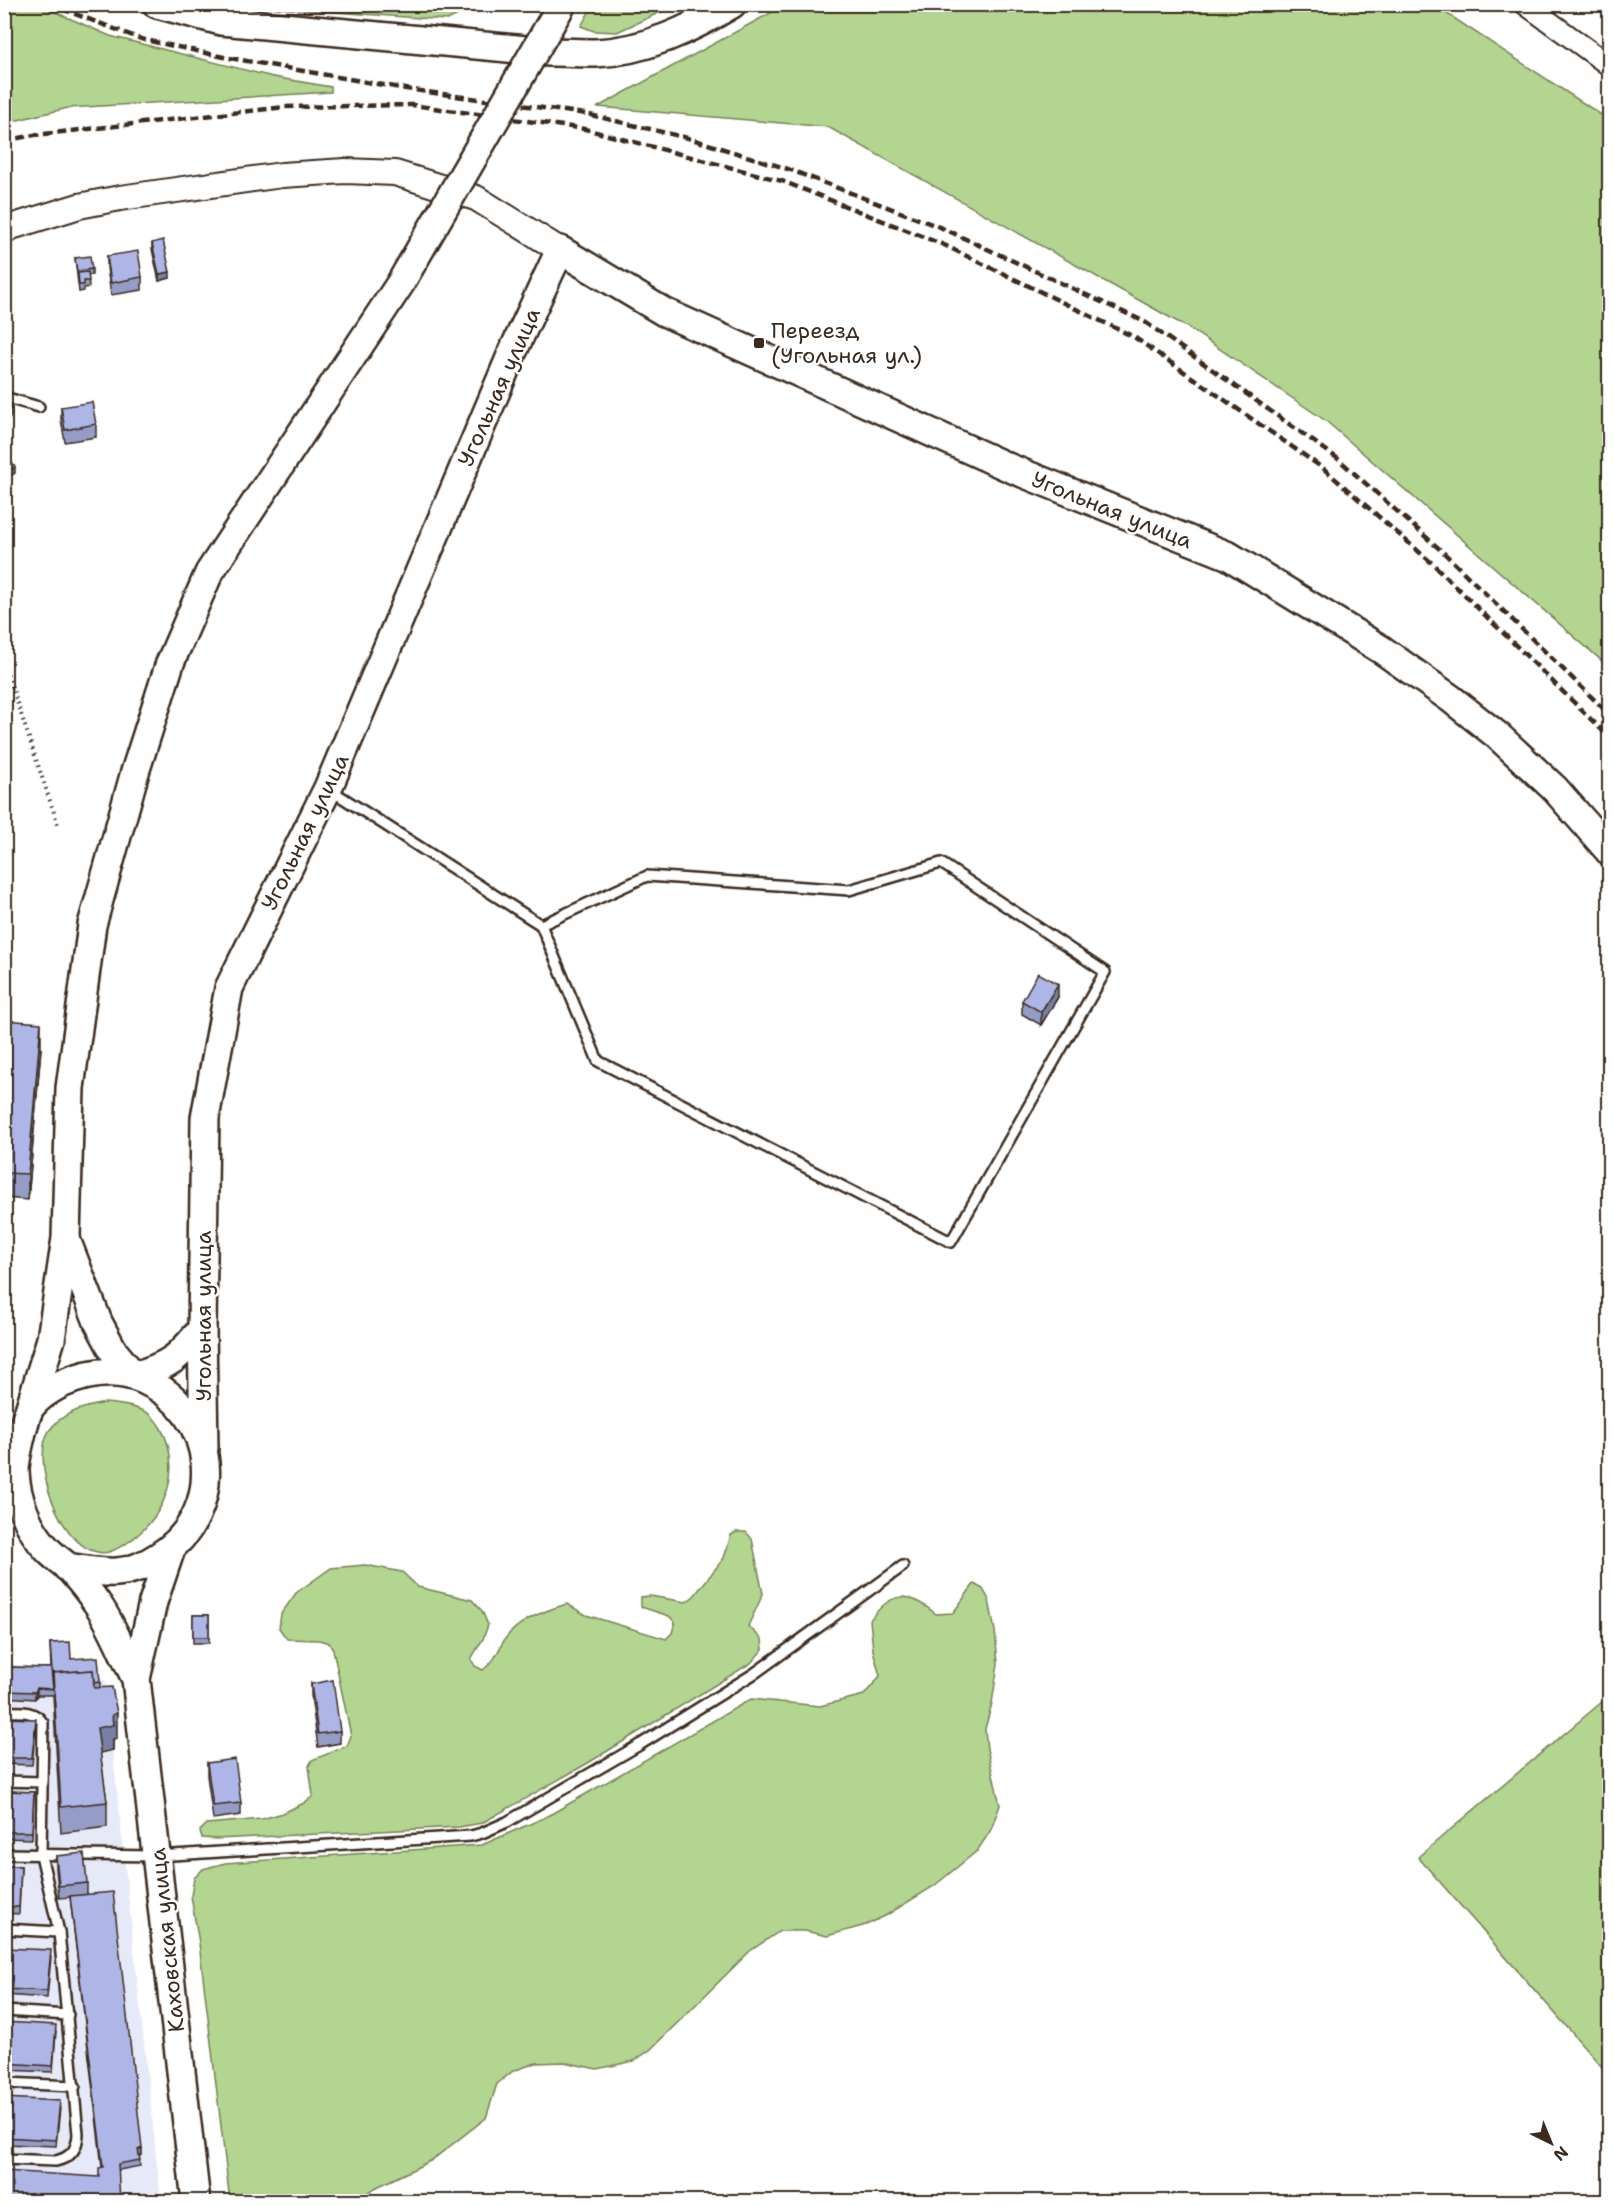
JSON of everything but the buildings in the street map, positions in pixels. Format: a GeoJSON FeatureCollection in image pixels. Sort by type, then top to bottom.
{"type":"FeatureCollection","features":[{"type":"Feature","properties":{"kind":"main road"},"geometry":{"type":"LineString","coordinates":[[157,4],[221,21],[549,52],[597,53],[627,49],[695,27],[732,4]]}},
{"type":"Feature","properties":{"kind":"main road"},"geometry":{"type":"LineString","coordinates":[[136,1679],[100,1607],[67,1567],[46,1548],[32,1528],[15,1485],[15,1466],[51,1340],[66,1238],[70,1088],[92,925],[135,772],[170,663],[208,573],[400,284],[562,4]]}},
{"type":"Feature","properties":{"kind":"main road","name":"Угольная улица"},"geometry":{"type":"LineString","coordinates":[[204,1448],[202,1329],[206,1118],[229,988],[328,788],[513,351],[560,250],[675,317],[1010,468],[1229,556],[1382,650],[1450,698],[1498,736],[1556,789],[1610,852]]}},
{"type":"Feature","properties":{"kind":"main road"},"geometry":{"type":"LineString","coordinates":[[66,1238],[98,1322],[114,1352],[134,1376]]}},
{"type":"Feature","properties":{"kind":"main road"},"geometry":{"type":"LineString","coordinates":[[134,1376],[168,1364],[181,1355],[202,1329]]}},
{"type":"Feature","properties":{"kind":"main road"},"geometry":{"type":"LineString","coordinates":[[30,1407],[52,1388],[78,1376],[106,1372],[134,1376],[158,1386],[178,1403],[194,1424],[204,1448],[207,1476],[202,1503],[190,1528],[171,1549],[147,1564],[119,1572],[67,1567]]}},
{"type":"Feature","properties":{"kind":"main road"},"geometry":{"type":"LineString","coordinates":[[136,1679],[153,1602],[171,1549]]}},
{"type":"Feature","properties":{"kind":"main road","name":"Каховская улица"},"geometry":{"type":"LineString","coordinates":[[136,1679],[196,2202]]}},
{"type":"Feature","properties":{"kind":"street"},"geometry":{"type":"LineString","coordinates":[[1526,4],[1610,66]]}},
{"type":"Feature","properties":{"kind":"street","name":"Угольная улица"},"geometry":{"type":"LineString","coordinates":[[7,229],[79,206],[131,196],[282,175],[345,171],[395,173],[476,198],[560,250]]}},
{"type":"Feature","properties":{"kind":"lane"},"geometry":{"type":"LineString","coordinates":[[4,397],[39,407]]}},
{"type":"Feature","properties":{"kind":"lane"},"geometry":{"type":"LineString","coordinates":[[328,788],[540,925],[598,1061],[951,1242],[1105,972],[941,863],[849,890],[647,876],[540,925]]}},
{"type":"Feature","properties":{"kind":"lane"},"geometry":{"type":"LineString","coordinates":[[4,1854],[157,1856],[471,1836],[482,1833],[507,1822],[642,1744],[746,1679],[903,1566]]}},
{"type":"Feature","properties":{"kind":"lane"},"geometry":{"type":"LineString","coordinates":[[4,1712],[30,1712],[43,1724],[40,1855],[59,1932],[78,2134],[77,2144],[68,2157],[56,2161],[4,2159]]}},
{"type":"Feature","properties":{"kind":"lane"},"geometry":{"type":"LineString","coordinates":[[4,1781],[42,1782]]}},
{"type":"Feature","properties":{"kind":"lane"},"geometry":{"type":"LineString","coordinates":[[4,1929],[59,1932]]}},
{"type":"Feature","properties":{"kind":"lane"},"geometry":{"type":"LineString","coordinates":[[4,2011],[68,2015]]}},
{"type":"Feature","properties":{"kind":"lane"},"geometry":{"type":"LineString","coordinates":[[4,2083],[75,2086]]}},
{"type":"Feature","properties":{"kind":"path"},"geometry":{"type":"LineString","coordinates":[[4,663],[58,825]]}},
{"type":"Feature","properties":{"kind":"shaded area"},"geometry":{"type":"Polygon","coordinates":[[[4,1663],[105,1680],[161,2201],[5,2201],[4,1663]]]}},
{"type":"Feature","properties":{"kind":"green space"},"geometry":{"type":"Polygon","coordinates":[[[787,4],[1434,5],[1609,120],[1609,667],[1326,421],[1187,327],[828,127],[598,107],[787,4]]]}},
{"type":"Feature","properties":{"kind":"green space"},"geometry":{"type":"Polygon","coordinates":[[[4,5],[39,5],[110,36],[273,77],[331,87],[331,92],[68,108],[5,123],[4,5]]]}},
{"type":"Feature","properties":{"kind":"green space"},"geometry":{"type":"Polygon","coordinates":[[[255,5],[480,5],[447,20],[255,5]]]}},
{"type":"Feature","properties":{"kind":"green space"},"geometry":{"type":"Polygon","coordinates":[[[593,5],[676,5],[617,32],[594,31],[581,26],[593,5]]]}},
{"type":"Feature","properties":{"kind":"green space"},"geometry":{"type":"Polygon","coordinates":[[[105,1403],[133,1407],[152,1417],[161,1428],[167,1441],[170,1474],[164,1500],[149,1524],[127,1543],[101,1553],[84,1546],[71,1534],[61,1519],[46,1481],[43,1462],[44,1445],[49,1431],[60,1419],[74,1411],[105,1403]]]}},
{"type":"Feature","properties":{"kind":"green space"},"geometry":{"type":"Polygon","coordinates":[[[736,1532],[746,1532],[752,1539],[763,1594],[748,1626],[762,1639],[763,1649],[751,1663],[588,1763],[482,1823],[459,1827],[202,1838],[200,1831],[207,1824],[262,1819],[283,1813],[304,1803],[313,1796],[309,1766],[312,1760],[347,1746],[351,1736],[333,1649],[329,1643],[319,1640],[287,1639],[279,1628],[281,1614],[296,1593],[331,1568],[365,1565],[402,1572],[418,1587],[472,1600],[482,1611],[488,1625],[471,1659],[475,1666],[483,1670],[494,1659],[505,1639],[517,1626],[542,1613],[567,1604],[586,1615],[666,1639],[672,1633],[675,1622],[669,1616],[641,1607],[641,1597],[650,1596],[686,1602],[694,1596],[724,1558],[731,1535],[736,1532]]]}},
{"type":"Feature","properties":{"kind":"green space"},"geometry":{"type":"Polygon","coordinates":[[[974,1584],[983,1589],[989,1600],[995,1631],[998,1664],[985,1729],[987,1749],[1000,1805],[991,1830],[977,1851],[934,1886],[866,1925],[827,1936],[805,1931],[780,1931],[750,1951],[650,2050],[634,2061],[597,2069],[564,2062],[536,2063],[513,2071],[497,2084],[486,2118],[432,2160],[375,2188],[357,2201],[230,2201],[199,1943],[191,1896],[194,1878],[203,1869],[225,1863],[482,1845],[546,1817],[751,1699],[820,1706],[864,1695],[880,1676],[873,1650],[870,1620],[878,1610],[886,1603],[901,1597],[917,1601],[936,1614],[953,1613],[974,1584]]]}},
{"type":"Feature","properties":{"kind":"green space"},"geometry":{"type":"Polygon","coordinates":[[[1609,1696],[1609,2075],[1418,1857],[1609,1696]]]}},
{"type":"Feature","properties":{"kind":"railway"},"geometry":{"type":"LineString","coordinates":[[49,4],[141,39],[224,57],[406,89],[586,114],[692,139],[788,169],[942,228],[1145,322],[1337,458],[1444,553],[1610,715]]}},
{"type":"Feature","properties":{"kind":"railway"},"geometry":{"type":"LineString","coordinates":[[4,141],[34,135],[285,107],[412,105],[585,129],[782,181],[944,245],[1134,337],[1324,469],[1433,564],[1610,738]]}},
{"type":"Feature","properties":{"kind":"place","name":"Переезд (Угольная ул.)"},"geometry":{"type":"Point","coordinates":[759,343]}}]}
